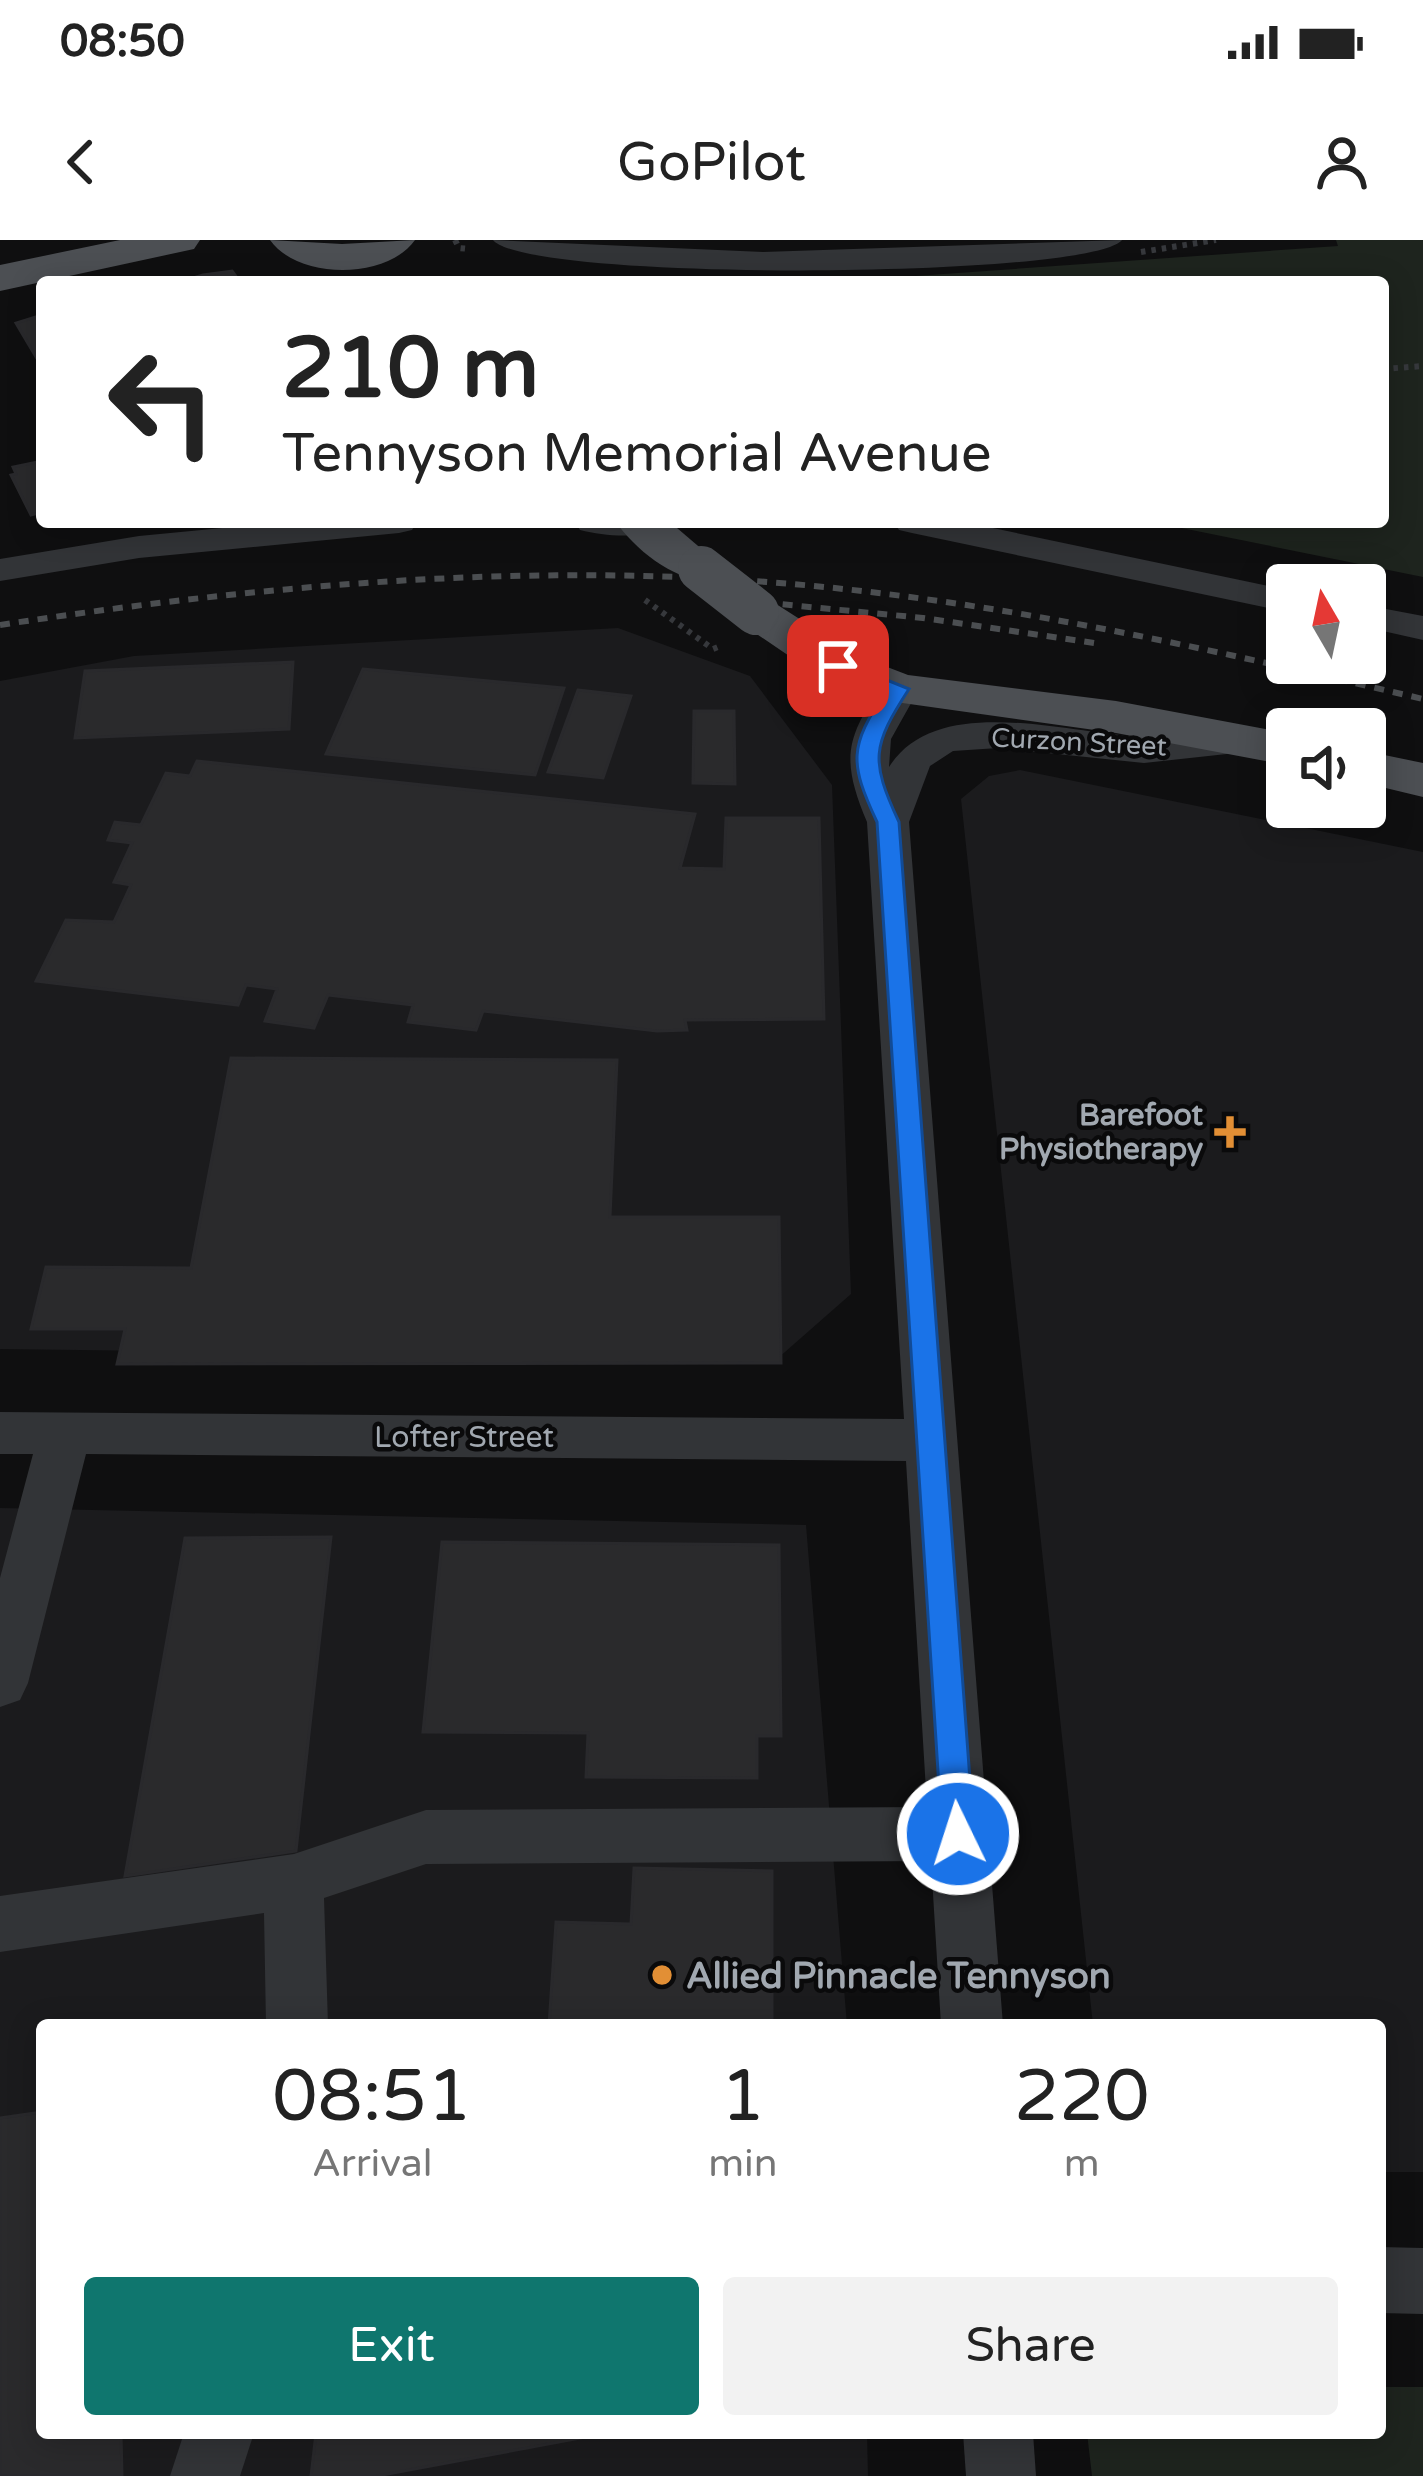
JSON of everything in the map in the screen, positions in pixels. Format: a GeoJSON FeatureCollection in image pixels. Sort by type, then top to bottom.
{"type":"FeatureCollection","features":[{"type":"Feature","properties":{"kind":"main road"},"geometry":{"type":"LineString","coordinates":[[0,278],[179,240]]}},
{"type":"Feature","properties":{"kind":"main road"},"geometry":{"type":"LineString","coordinates":[[291,240],[308,252],[325,256],[380,259]]}},
{"type":"Feature","properties":{"kind":"main road"},"geometry":{"type":"LineString","coordinates":[[648,528],[756,612],[838,666],[899,689],[1116,717],[1266,745]]}},
{"type":"Feature","properties":{"kind":"main road"},"geometry":{"type":"LineString","coordinates":[[1386,772],[1423,780]]}},
{"type":"Feature","properties":{"kind":"street"},"geometry":{"type":"LineString","coordinates":[[509,240],[592,254],[704,262],[1106,240]]}},
{"type":"Feature","properties":{"kind":"street"},"geometry":{"type":"LineString","coordinates":[[0,570],[140,547],[337,528]]}},
{"type":"Feature","properties":{"kind":"street"},"geometry":{"type":"LineString","coordinates":[[940,528],[1266,597]]}},
{"type":"Feature","properties":{"kind":"street"},"geometry":{"type":"LineString","coordinates":[[1386,620],[1423,628]]}},
{"type":"Feature","properties":{"kind":"street","name":"Curzon Street"},"geometry":{"type":"LineString","coordinates":[[899,689],[872,730],[866,776],[888,822],[972,2019]]}},
{"type":"Feature","properties":{"kind":"street","name":"Curzon Street"},"geometry":{"type":"LineString","coordinates":[[888,822],[916,759],[924,749],[950,739],[1043,739],[1146,751],[1266,745]]}},
{"type":"Feature","properties":{"kind":"street","name":"Lofter Street"},"geometry":{"type":"LineString","coordinates":[[0,1433],[929,1440]]}},
{"type":"Feature","properties":{"kind":"street"},"geometry":{"type":"LineString","coordinates":[[0,1683],[65,1434]]}},
{"type":"Feature","properties":{"kind":"street"},"geometry":{"type":"LineString","coordinates":[[0,1924],[294,1881],[426,1837],[958,1834]]}},
{"type":"Feature","properties":{"kind":"street"},"geometry":{"type":"LineString","coordinates":[[294,1881],[298,2019]]}},
{"type":"Feature","properties":{"kind":"street"},"geometry":{"type":"LineString","coordinates":[[1386,2280],[1423,2281]]}},
{"type":"Feature","properties":{"kind":"street"},"geometry":{"type":"LineString","coordinates":[[205,2476],[217,2439]]}},
{"type":"Feature","properties":{"kind":"street"},"geometry":{"type":"LineString","coordinates":[[998,2439],[1001,2476]]}},
{"type":"Feature","properties":{"kind":"path"},"geometry":{"type":"LineString","coordinates":[[1389,369],[1423,366]]}},
{"type":"Feature","properties":{"kind":"shaded area"},"geometry":{"type":"Polygon","coordinates":[[[1336,240],[1423,240],[1423,577],[1386,569],[1386,564],[1359,564],[1182,528],[1389,528],[1389,276],[915,276],[1338,246],[1336,240]]]}},
{"type":"Feature","properties":{"kind":"shaded area"},"geometry":{"type":"Polygon","coordinates":[[[618,628],[750,676],[832,785],[851,1294],[777,1359],[0,1349],[0,681],[134,656],[618,628]]]}},
{"type":"Feature","properties":{"kind":"shaded area"},"geometry":{"type":"Polygon","coordinates":[[[1020,770],[1266,820],[1266,828],[1305,828],[1423,852],[1423,2172],[1386,2172],[1386,2019],[1092,2019],[961,799],[989,776],[1020,770]]]}},
{"type":"Feature","properties":{"kind":"shaded area"},"geometry":{"type":"Polygon","coordinates":[[[0,1508],[806,1525],[847,2019],[36,2019],[36,2439],[867,2439],[868,2476],[0,2476],[0,1508]]]}},
{"type":"Feature","properties":{"kind":"shaded area"},"geometry":{"type":"Polygon","coordinates":[[[1386,2387],[1423,2387],[1423,2476],[1092,2476],[1088,2439],[1386,2439],[1386,2387]]]}},
{"type":"Feature","properties":{"kind":"building"},"geometry":{"type":"Polygon","coordinates":[[[232,271],[236,276],[200,276],[232,271]]]}},
{"type":"Feature","properties":{"kind":"building"},"geometry":{"type":"Polygon","coordinates":[[[36,317],[36,357],[16,323],[36,317]]]}},
{"type":"Feature","properties":{"kind":"building"},"geometry":{"type":"Polygon","coordinates":[[[36,462],[36,514],[31,515],[11,475],[16,474],[13,467],[36,462]]]}},
{"type":"Feature","properties":{"kind":"building"},"geometry":{"type":"Polygon","coordinates":[[[293,662],[289,729],[75,738],[85,671],[293,662]]]}},
{"type":"Feature","properties":{"kind":"building"},"geometry":{"type":"Polygon","coordinates":[[[363,669],[564,688],[535,775],[326,754],[363,669]]]}},
{"type":"Feature","properties":{"kind":"building"},"geometry":{"type":"Polygon","coordinates":[[[578,690],[631,696],[603,778],[548,772],[578,690]]]}},
{"type":"Feature","properties":{"kind":"building"},"geometry":{"type":"Polygon","coordinates":[[[694,711],[734,711],[735,784],[693,783],[694,711]]]}},
{"type":"Feature","properties":{"kind":"building"},"geometry":{"type":"Polygon","coordinates":[[[197,761],[695,814],[680,868],[724,869],[726,818],[819,818],[824,1019],[685,1020],[687,1030],[657,1031],[483,1011],[476,1030],[408,1022],[413,1005],[328,995],[314,1028],[265,1021],[277,989],[246,985],[238,1005],[36,981],[66,920],[114,922],[131,885],[114,882],[132,843],[108,840],[115,822],[141,825],[166,773],[190,776],[197,761]]]}},
{"type":"Feature","properties":{"kind":"building"},"geometry":{"type":"Polygon","coordinates":[[[231,1058],[617,1060],[610,1217],[779,1217],[781,1363],[117,1364],[125,1329],[31,1329],[46,1267],[191,1268],[231,1058]]]}},
{"type":"Feature","properties":{"kind":"building"},"geometry":{"type":"Polygon","coordinates":[[[331,1537],[296,1851],[125,1876],[185,1538],[331,1537]]]}},
{"type":"Feature","properties":{"kind":"building"},"geometry":{"type":"Polygon","coordinates":[[[442,1542],[779,1545],[781,1736],[757,1736],[757,1778],[586,1777],[588,1733],[423,1732],[442,1542]]]}},
{"type":"Feature","properties":{"kind":"building","name":"Allied Pinnacle Tennyson"},"geometry":{"type":"Polygon","coordinates":[[[634,1868],[772,1871],[772,2019],[549,2019],[556,1922],[631,1924],[634,1868]]]}},
{"type":"Feature","properties":{"kind":"building"},"geometry":{"type":"Polygon","coordinates":[[[36,2113],[36,2439],[121,2439],[122,2476],[0,2476],[0,2118],[36,2113]]]}},
{"type":"Feature","properties":{"kind":"building"},"geometry":{"type":"Polygon","coordinates":[[[315,2439],[575,2439],[377,2476],[311,2476],[315,2439]]]}},
{"type":"Feature","properties":{"kind":"railway"},"geometry":{"type":"LineString","coordinates":[[0,625],[325,586],[543,575],[652,576],[940,601],[1079,624],[1423,699]]}},
{"type":"Feature","properties":{"kind":"railway"},"geometry":{"type":"LineString","coordinates":[[707,597],[923,618],[1094,643]]}},
{"type":"Feature","properties":{"kind":"place","name":"Barefoot Physiotherapy"},"geometry":{"type":"Point","coordinates":[1230,1132]}},
{"type":"Feature","properties":{"kind":"place","name":"Allied Pinnacle Tennyson"},"geometry":{"type":"Point","coordinates":[662,1975]}},
{"type":"Feature","properties":{"kind":"route"},"geometry":{"type":"LineString","coordinates":[[838,666],[899,689],[872,730],[866,776],[888,822],[958,1834]]}}]}
